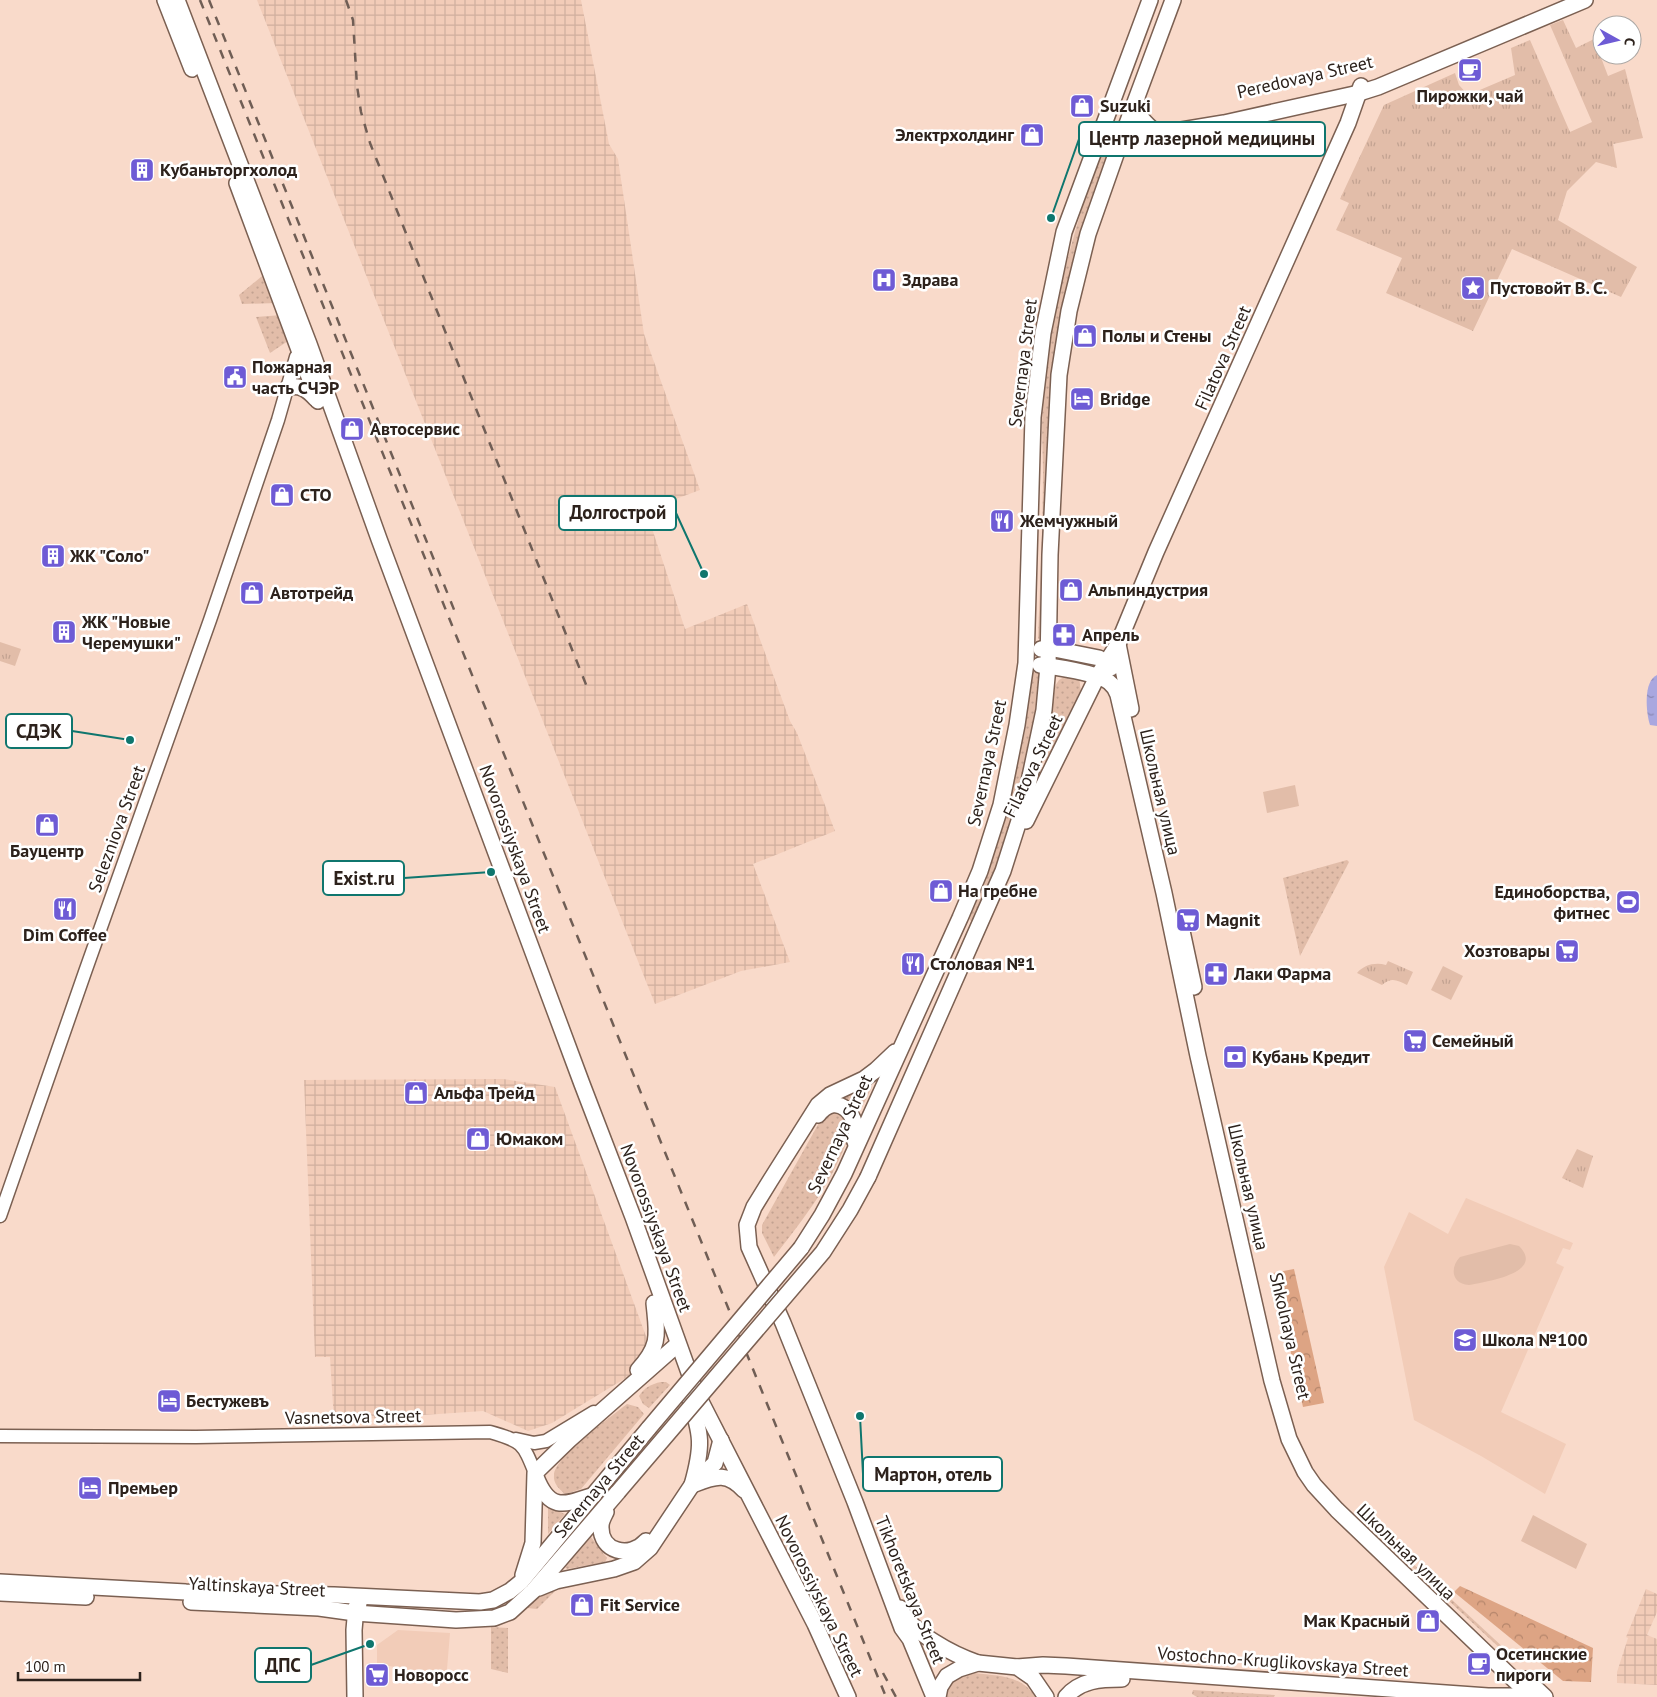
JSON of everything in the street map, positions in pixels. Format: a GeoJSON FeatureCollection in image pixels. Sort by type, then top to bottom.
{"type":"FeatureCollection","features":[{"type":"Feature","properties":{"kind":"main road","name":"Novorossiyskaya Street"},"geometry":{"type":"LineString","coordinates":[[165,0],[284,307],[304,348],[318,401],[654,1303],[711,1422],[815,1624],[848,1697]]}},
{"type":"Feature","properties":{"kind":"main road","name":"Novorossiyskaya Street"},"geometry":{"type":"LineString","coordinates":[[177,0],[304,348],[379,539],[633,1217],[687,1390]]}},
{"type":"Feature","properties":{"kind":"main road","name":"Severnaya Street"},"geometry":{"type":"LineString","coordinates":[[510,1612],[594,1496],[801,1248],[822,1215],[851,1158],[973,886],[1001,805],[1017,725],[1026,656],[1033,416],[1043,333],[1064,232],[1150,0]]}},
{"type":"Feature","properties":{"kind":"main road","name":"Severnaya Street"},"geometry":{"type":"LineString","coordinates":[[527,1586],[611,1501],[823,1252],[850,1210],[868,1177],[1003,871],[1024,805],[1044,710],[1049,648],[1050,555],[1060,366],[1069,311],[1088,234],[1173,0]]}},
{"type":"Feature","properties":{"kind":"main road","name":"Peredovaya Street"},"geometry":{"type":"LineString","coordinates":[[1103,128],[1123,135],[1224,122],[1334,100],[1573,0]]}},
{"type":"Feature","properties":{"kind":"main road"},"geometry":{"type":"LineString","coordinates":[[1102,660],[1343,114],[1356,91],[1378,87],[1585,0]]}},
{"type":"Feature","properties":{"kind":"main road","name":"Peredovaya Street"},"geometry":{"type":"LineString","coordinates":[[1123,135],[1356,91]]}},
{"type":"Feature","properties":{"kind":"main road","name":"Filatova Street"},"geometry":{"type":"LineString","coordinates":[[1003,871],[1093,676],[1102,660],[1118,644],[1159,544],[1344,132],[1356,91]]}},
{"type":"Feature","properties":{"kind":"main road"},"geometry":{"type":"LineString","coordinates":[[1138,96],[1136,110],[1139,116],[1152,128]]}},
{"type":"Feature","properties":{"kind":"main road","name":"Peredovaya Street"},"geometry":{"type":"LineString","coordinates":[[1334,100],[1341,104],[1343,114]]}},
{"type":"Feature","properties":{"kind":"main road"},"geometry":{"type":"LineString","coordinates":[[288,386],[296,385],[305,388],[318,401]]}},
{"type":"Feature","properties":{"kind":"main road","name":"Shkolnaya Street"},"geometry":{"type":"LineString","coordinates":[[1118,644],[1168,892],[1189,958],[1207,1056],[1282,1387],[1300,1445],[1321,1481],[1356,1519],[1538,1697]]}},
{"type":"Feature","properties":{"kind":"main road"},"geometry":{"type":"LineString","coordinates":[[1026,656],[1049,648],[1102,660],[1126,684]]}},
{"type":"Feature","properties":{"kind":"main road","name":"Школьная улица"},"geometry":{"type":"LineString","coordinates":[[1026,656],[1048,666],[1093,676],[1110,683],[1118,695],[1168,892],[1198,1056],[1272,1381],[1289,1439],[1305,1472],[1337,1510],[1396,1569],[1503,1669],[1538,1697]]}},
{"type":"Feature","properties":{"kind":"main road","name":"Tikhoretskaya Street"},"geometry":{"type":"LineString","coordinates":[[905,1039],[890,1059],[864,1079],[830,1095],[818,1104],[754,1207],[747,1222],[749,1247],[783,1322],[855,1502],[902,1628],[910,1639],[936,1697]]}},
{"type":"Feature","properties":{"kind":"main road","name":"Tikhoretskaya Street"},"geometry":{"type":"LineString","coordinates":[[851,1158],[857,1132],[855,1120],[848,1110],[840,1105],[829,1106],[820,1112],[800,1141],[756,1217],[754,1228],[756,1236],[792,1324],[901,1612],[924,1635],[943,1648],[978,1663]]}},
{"type":"Feature","properties":{"kind":"main road"},"geometry":{"type":"LineString","coordinates":[[626,1390],[633,1375],[652,1353],[656,1343],[657,1331],[654,1303]]}},
{"type":"Feature","properties":{"kind":"main road"},"geometry":{"type":"LineString","coordinates":[[535,1473],[606,1407],[675,1347]]}},
{"type":"Feature","properties":{"kind":"main road","name":"Severnaya Street"},"geometry":{"type":"LineString","coordinates":[[687,1390],[698,1421],[700,1439],[700,1456],[692,1485]]}},
{"type":"Feature","properties":{"kind":"main road","name":"Severnaya Street"},"geometry":{"type":"LineString","coordinates":[[493,1600],[510,1591],[527,1586],[614,1569],[634,1562],[650,1548],[676,1506],[692,1485],[715,1463],[721,1440]]}},
{"type":"Feature","properties":{"kind":"main road","name":"Severnaya Street"},"geometry":{"type":"LineString","coordinates":[[535,1473],[550,1500],[556,1504],[594,1496]]}},
{"type":"Feature","properties":{"kind":"main road","name":"Severnaya Street"},"geometry":{"type":"LineString","coordinates":[[527,1586],[533,1543],[535,1473]]}},
{"type":"Feature","properties":{"kind":"main road"},"geometry":{"type":"LineString","coordinates":[[692,1485],[717,1477],[728,1478],[734,1480],[748,1495]]}},
{"type":"Feature","properties":{"kind":"main road"},"geometry":{"type":"LineString","coordinates":[[611,1501],[600,1524],[602,1536],[607,1544],[617,1551],[632,1552],[641,1547],[676,1506]]}},
{"type":"Feature","properties":{"kind":"main road","name":"Yaltinskaya Street"},"geometry":{"type":"LineString","coordinates":[[0,1582],[186,1592],[374,1597],[465,1602],[493,1600]]}},
{"type":"Feature","properties":{"kind":"main road","name":"Yaltinskaya Street"},"geometry":{"type":"LineString","coordinates":[[0,1593],[319,1608],[456,1620],[494,1618],[510,1612]]}},
{"type":"Feature","properties":{"kind":"main road"},"geometry":{"type":"LineString","coordinates":[[355,1697],[354,1612],[360,1604],[374,1597]]}},
{"type":"Feature","properties":{"kind":"main road"},"geometry":{"type":"LineString","coordinates":[[936,1697],[947,1676],[978,1663]]}},
{"type":"Feature","properties":{"kind":"main road","name":"Vostochno-Kruglikovskaya Street"},"geometry":{"type":"LineString","coordinates":[[978,1663],[1017,1667],[1066,1666],[1488,1696],[1538,1697]]}},
{"type":"Feature","properties":{"kind":"main road"},"geometry":{"type":"LineString","coordinates":[[1017,1667],[1033,1678],[1046,1697]]}},
{"type":"Feature","properties":{"kind":"main road"},"geometry":{"type":"LineString","coordinates":[[1488,1696],[1504,1685],[1506,1673],[1503,1669]]}},
{"type":"Feature","properties":{"kind":"main road","name":"Vostochno-Kruglikovskaya Street"},"geometry":{"type":"LineString","coordinates":[[1066,1697],[1079,1685],[1101,1679],[1393,1697]]}},
{"type":"Feature","properties":{"kind":"street","name":"Selezniova Street"},"geometry":{"type":"LineString","coordinates":[[0,1216],[78,990],[210,620],[288,386],[304,348]]}},
{"type":"Feature","properties":{"kind":"street","name":"Vasnetsova Street"},"geometry":{"type":"LineString","coordinates":[[0,1436],[196,1437],[490,1432],[534,1443],[546,1441],[593,1412],[606,1407]]}},
{"type":"Feature","properties":{"kind":"street"},"geometry":{"type":"LineString","coordinates":[[511,1438],[525,1448],[535,1473]]}},
{"type":"Feature","properties":{"kind":"shaded area"},"geometry":{"type":"Polygon","coordinates":[[[257,0],[581,0],[609,144],[618,159],[644,334],[700,490],[646,510],[685,629],[747,604],[790,721],[797,733],[835,831],[753,864],[790,962],[741,971],[655,1004],[257,0]]]}},
{"type":"Feature","properties":{"kind":"shaded area"},"geometry":{"type":"Polygon","coordinates":[[[503,1079],[555,1087],[651,1350],[629,1376],[552,1423],[528,1431],[483,1411],[334,1421],[330,1357],[315,1357],[304,1080],[503,1079]]]}},
{"type":"Feature","properties":{"kind":"shaded area","name":"Школа №100"},"geometry":{"type":"Polygon","coordinates":[[[1466,1198],[1573,1243],[1570,1250],[1563,1248],[1556,1263],[1564,1267],[1501,1412],[1566,1444],[1545,1494],[1481,1456],[1414,1420],[1384,1267],[1409,1212],[1448,1234],[1466,1198]]]}},
{"type":"Feature","properties":{"kind":"shaded area"},"geometry":{"type":"Polygon","coordinates":[[[1646,1589],[1657,1594],[1657,1612],[1647,1635],[1657,1639],[1657,1685],[1617,1683],[1617,1672],[1628,1638],[1626,1637],[1646,1589]]]}},
{"type":"Feature","properties":{"kind":"shaded area"},"geometry":{"type":"Polygon","coordinates":[[[398,1630],[450,1633],[446,1681],[400,1679],[401,1668],[377,1664],[377,1645],[398,1630]]]}},
{"type":"Feature","properties":{"kind":"green space"},"geometry":{"type":"Polygon","coordinates":[[[1563,20],[1576,48],[1592,40],[1592,65],[1604,65],[1608,76],[1625,69],[1643,138],[1613,144],[1617,168],[1596,162],[1567,191],[1558,220],[1637,267],[1621,297],[1512,249],[1473,331],[1386,293],[1402,258],[1336,230],[1349,203],[1340,199],[1384,105],[1455,73],[1459,85],[1468,95],[1515,75],[1511,48],[1530,40],[1570,132],[1592,122],[1550,25],[1563,20]]]}},
{"type":"Feature","properties":{"kind":"green space"},"geometry":{"type":"Polygon","coordinates":[[[1110,153],[1074,264],[1042,638],[1038,639],[1043,472],[1042,409],[1046,368],[1057,306],[1080,214],[1100,154],[1110,153]]]}},
{"type":"Feature","properties":{"kind":"green space"},"geometry":{"type":"Polygon","coordinates":[[[267,272],[278,303],[242,304],[239,295],[267,272]]]}},
{"type":"Feature","properties":{"kind":"green space"},"geometry":{"type":"Polygon","coordinates":[[[282,315],[291,339],[270,353],[256,317],[282,315]]]}},
{"type":"Feature","properties":{"kind":"green space"},"geometry":{"type":"Polygon","coordinates":[[[0,642],[21,649],[15,666],[0,661],[0,642]]]}},
{"type":"Feature","properties":{"kind":"green space"},"geometry":{"type":"Polygon","coordinates":[[[1033,671],[1039,672],[1040,675],[1033,727],[1029,752],[1011,826],[992,882],[973,921],[971,921],[968,918],[1002,829],[1025,731],[1033,671]]]}},
{"type":"Feature","properties":{"kind":"green space"},"geometry":{"type":"Polygon","coordinates":[[[1069,674],[1079,677],[1081,692],[1050,762],[1046,763],[1044,760],[1055,686],[1059,680],[1069,674]]]}},
{"type":"Feature","properties":{"kind":"green space"},"geometry":{"type":"Polygon","coordinates":[[[1295,785],[1299,806],[1267,813],[1263,792],[1295,785]]]}},
{"type":"Feature","properties":{"kind":"green space"},"geometry":{"type":"Polygon","coordinates":[[[1347,860],[1349,862],[1300,956],[1283,878],[1347,860]]]}},
{"type":"Feature","properties":{"kind":"green space"},"geometry":{"type":"Polygon","coordinates":[[[1388,961],[1413,972],[1407,985],[1394,980],[1382,985],[1357,973],[1370,965],[1386,965],[1388,961]]]}},
{"type":"Feature","properties":{"kind":"green space"},"geometry":{"type":"Polygon","coordinates":[[[1443,966],[1463,976],[1451,1000],[1431,990],[1443,966]]]}},
{"type":"Feature","properties":{"kind":"green space"},"geometry":{"type":"Polygon","coordinates":[[[872,1082],[872,1087],[861,1109],[858,1109],[843,1097],[843,1095],[872,1082]]]}},
{"type":"Feature","properties":{"kind":"green space"},"geometry":{"type":"Polygon","coordinates":[[[833,1112],[843,1116],[851,1129],[845,1147],[818,1196],[774,1257],[762,1233],[762,1225],[820,1121],[833,1112]]]}},
{"type":"Feature","properties":{"kind":"green space"},"geometry":{"type":"Polygon","coordinates":[[[1577,1149],[1593,1156],[1583,1188],[1562,1178],[1577,1149]]]}},
{"type":"Feature","properties":{"kind":"green space"},"geometry":{"type":"Polygon","coordinates":[[[1510,1244],[1519,1246],[1525,1255],[1525,1263],[1519,1269],[1499,1278],[1469,1285],[1459,1282],[1456,1278],[1454,1270],[1460,1257],[1510,1244]]]}},
{"type":"Feature","properties":{"kind":"green space"},"geometry":{"type":"Polygon","coordinates":[[[1294,1269],[1324,1403],[1303,1407],[1273,1273],[1294,1269]]]}},
{"type":"Feature","properties":{"kind":"green space"},"geometry":{"type":"Polygon","coordinates":[[[666,1382],[670,1385],[649,1408],[643,1404],[639,1396],[648,1387],[666,1382]]]}},
{"type":"Feature","properties":{"kind":"green space"},"geometry":{"type":"Polygon","coordinates":[[[627,1404],[638,1407],[644,1414],[581,1489],[565,1494],[554,1481],[557,1467],[585,1437],[627,1404]]]}},
{"type":"Feature","properties":{"kind":"green space"},"geometry":{"type":"Polygon","coordinates":[[[548,1507],[565,1514],[548,1534],[548,1507]]]}},
{"type":"Feature","properties":{"kind":"green space"},"geometry":{"type":"Polygon","coordinates":[[[1533,1515],[1587,1544],[1576,1569],[1521,1541],[1533,1515]]]}},
{"type":"Feature","properties":{"kind":"green space"},"geometry":{"type":"Polygon","coordinates":[[[591,1537],[607,1558],[605,1562],[567,1569],[565,1567],[587,1539],[591,1537]]]}},
{"type":"Feature","properties":{"kind":"green space"},"geometry":{"type":"Polygon","coordinates":[[[1408,1559],[1506,1650],[1504,1652],[1407,1562],[1408,1559]]]}},
{"type":"Feature","properties":{"kind":"green space"},"geometry":{"type":"Polygon","coordinates":[[[1460,1586],[1593,1648],[1591,1682],[1563,1681],[1454,1592],[1460,1586]]]}},
{"type":"Feature","properties":{"kind":"green space"},"geometry":{"type":"Polygon","coordinates":[[[556,1590],[537,1609],[527,1608],[541,1595],[556,1590]]]}},
{"type":"Feature","properties":{"kind":"green space"},"geometry":{"type":"Polygon","coordinates":[[[491,1627],[508,1628],[508,1673],[491,1669],[491,1627]]]}},
{"type":"Feature","properties":{"kind":"green space"},"geometry":{"type":"Polygon","coordinates":[[[975,1673],[1009,1678],[1023,1684],[1035,1697],[942,1697],[947,1686],[958,1676],[975,1673]]]}},
{"type":"Feature","properties":{"kind":"green space"},"geometry":{"type":"Polygon","coordinates":[[[1193,1690],[1275,1695],[1274,1697],[1197,1697],[1192,1694],[1193,1690]]]}},
{"type":"Feature","properties":{"kind":"water"},"geometry":{"type":"Polygon","coordinates":[[[1657,675],[1657,726],[1650,725],[1647,713],[1647,698],[1649,684],[1657,675]]]}},
{"type":"Feature","properties":{"kind":"railway"},"geometry":{"type":"LineString","coordinates":[[200,0],[886,1697]]}},
{"type":"Feature","properties":{"kind":"railway"},"geometry":{"type":"LineString","coordinates":[[209,0],[457,617]]}},
{"type":"Feature","properties":{"kind":"railway"},"geometry":{"type":"LineString","coordinates":[[346,0],[353,20],[357,86],[361,112],[370,143],[589,692]]}},
{"type":"Feature","properties":{"kind":"railway"},"geometry":{"type":"LineString","coordinates":[[883,1673],[896,1697]]}},
{"type":"Feature","properties":{"kind":"place","name":"Пирожки, чай"},"geometry":{"type":"Point","coordinates":[1470,70]}},
{"type":"Feature","properties":{"kind":"place","name":"Suzuki"},"geometry":{"type":"Point","coordinates":[1082,106]}},
{"type":"Feature","properties":{"kind":"place","name":"Электрхолдинг"},"geometry":{"type":"Point","coordinates":[1032,135]}},
{"type":"Feature","properties":{"kind":"place","name":"Кубаньторгхолод"},"geometry":{"type":"Point","coordinates":[142,170]}},
{"type":"Feature","properties":{"kind":"place","name":"Центр лазерной медицины"},"geometry":{"type":"Point","coordinates":[1051,218]}},
{"type":"Feature","properties":{"kind":"place","name":"Здрава"},"geometry":{"type":"Point","coordinates":[884,280]}},
{"type":"Feature","properties":{"kind":"place","name":"Пустовойт В. С."},"geometry":{"type":"Point","coordinates":[1473,288]}},
{"type":"Feature","properties":{"kind":"place","name":"Полы и Стены"},"geometry":{"type":"Point","coordinates":[1085,336]}},
{"type":"Feature","properties":{"kind":"place","name":"Пожарная часть СЧЭР"},"geometry":{"type":"Point","coordinates":[235,377]}},
{"type":"Feature","properties":{"kind":"place","name":"Bridge"},"geometry":{"type":"Point","coordinates":[1082,399]}},
{"type":"Feature","properties":{"kind":"place","name":"Автосервис"},"geometry":{"type":"Point","coordinates":[352,429]}},
{"type":"Feature","properties":{"kind":"place","name":"СТО"},"geometry":{"type":"Point","coordinates":[282,495]}},
{"type":"Feature","properties":{"kind":"place","name":"Жемчужный"},"geometry":{"type":"Point","coordinates":[1002,521]}},
{"type":"Feature","properties":{"kind":"place","name":"ЖК \"Соло\""},"geometry":{"type":"Point","coordinates":[53,556]}},
{"type":"Feature","properties":{"kind":"place","name":"Долгострой"},"geometry":{"type":"Point","coordinates":[704,574]}},
{"type":"Feature","properties":{"kind":"place","name":"Альпиндустрия"},"geometry":{"type":"Point","coordinates":[1071,590]}},
{"type":"Feature","properties":{"kind":"place","name":"Автотрейд"},"geometry":{"type":"Point","coordinates":[252,593]}},
{"type":"Feature","properties":{"kind":"place","name":"ЖК \"Новые Черемушки\""},"geometry":{"type":"Point","coordinates":[64,632]}},
{"type":"Feature","properties":{"kind":"place","name":"Апрель"},"geometry":{"type":"Point","coordinates":[1064,635]}},
{"type":"Feature","properties":{"kind":"place","name":"СДЭК"},"geometry":{"type":"Point","coordinates":[130,740]}},
{"type":"Feature","properties":{"kind":"place","name":"Бауцентр"},"geometry":{"type":"Point","coordinates":[47,825]}},
{"type":"Feature","properties":{"kind":"place","name":"Exist.ru"},"geometry":{"type":"Point","coordinates":[491,872]}},
{"type":"Feature","properties":{"kind":"place","name":"На гребне"},"geometry":{"type":"Point","coordinates":[941,891]}},
{"type":"Feature","properties":{"kind":"place","name":"Единоборства, фитнес"},"geometry":{"type":"Point","coordinates":[1628,902]}},
{"type":"Feature","properties":{"kind":"place","name":"Dim Coffee"},"geometry":{"type":"Point","coordinates":[65,909]}},
{"type":"Feature","properties":{"kind":"place","name":"Magnit"},"geometry":{"type":"Point","coordinates":[1188,920]}},
{"type":"Feature","properties":{"kind":"place","name":"Хозтовары"},"geometry":{"type":"Point","coordinates":[1567,951]}},
{"type":"Feature","properties":{"kind":"place","name":"Столовая №1"},"geometry":{"type":"Point","coordinates":[913,964]}},
{"type":"Feature","properties":{"kind":"place","name":"Лаки Фарма"},"geometry":{"type":"Point","coordinates":[1216,974]}},
{"type":"Feature","properties":{"kind":"place","name":"Семейный"},"geometry":{"type":"Point","coordinates":[1415,1041]}},
{"type":"Feature","properties":{"kind":"place","name":"Кубань Кредит"},"geometry":{"type":"Point","coordinates":[1235,1057]}},
{"type":"Feature","properties":{"kind":"place","name":"Альфа Трейд"},"geometry":{"type":"Point","coordinates":[416,1093]}},
{"type":"Feature","properties":{"kind":"place","name":"Юмаком"},"geometry":{"type":"Point","coordinates":[478,1139]}},
{"type":"Feature","properties":{"kind":"place","name":"Школа №100"},"geometry":{"type":"Point","coordinates":[1465,1340]}},
{"type":"Feature","properties":{"kind":"place","name":"Бестужевъ"},"geometry":{"type":"Point","coordinates":[169,1401]}},
{"type":"Feature","properties":{"kind":"place","name":"Мартон, отель"},"geometry":{"type":"Point","coordinates":[860,1416]}},
{"type":"Feature","properties":{"kind":"place","name":"Премьер"},"geometry":{"type":"Point","coordinates":[90,1488]}},
{"type":"Feature","properties":{"kind":"place","name":"Fit Service"},"geometry":{"type":"Point","coordinates":[582,1605]}},
{"type":"Feature","properties":{"kind":"place","name":"Мак Красный"},"geometry":{"type":"Point","coordinates":[1428,1621]}},
{"type":"Feature","properties":{"kind":"place","name":"ДПС"},"geometry":{"type":"Point","coordinates":[370,1644]}},
{"type":"Feature","properties":{"kind":"place","name":"Осетинские пироги"},"geometry":{"type":"Point","coordinates":[1479,1664]}},
{"type":"Feature","properties":{"kind":"place","name":"Новоросс"},"geometry":{"type":"Point","coordinates":[377,1675]}}]}
